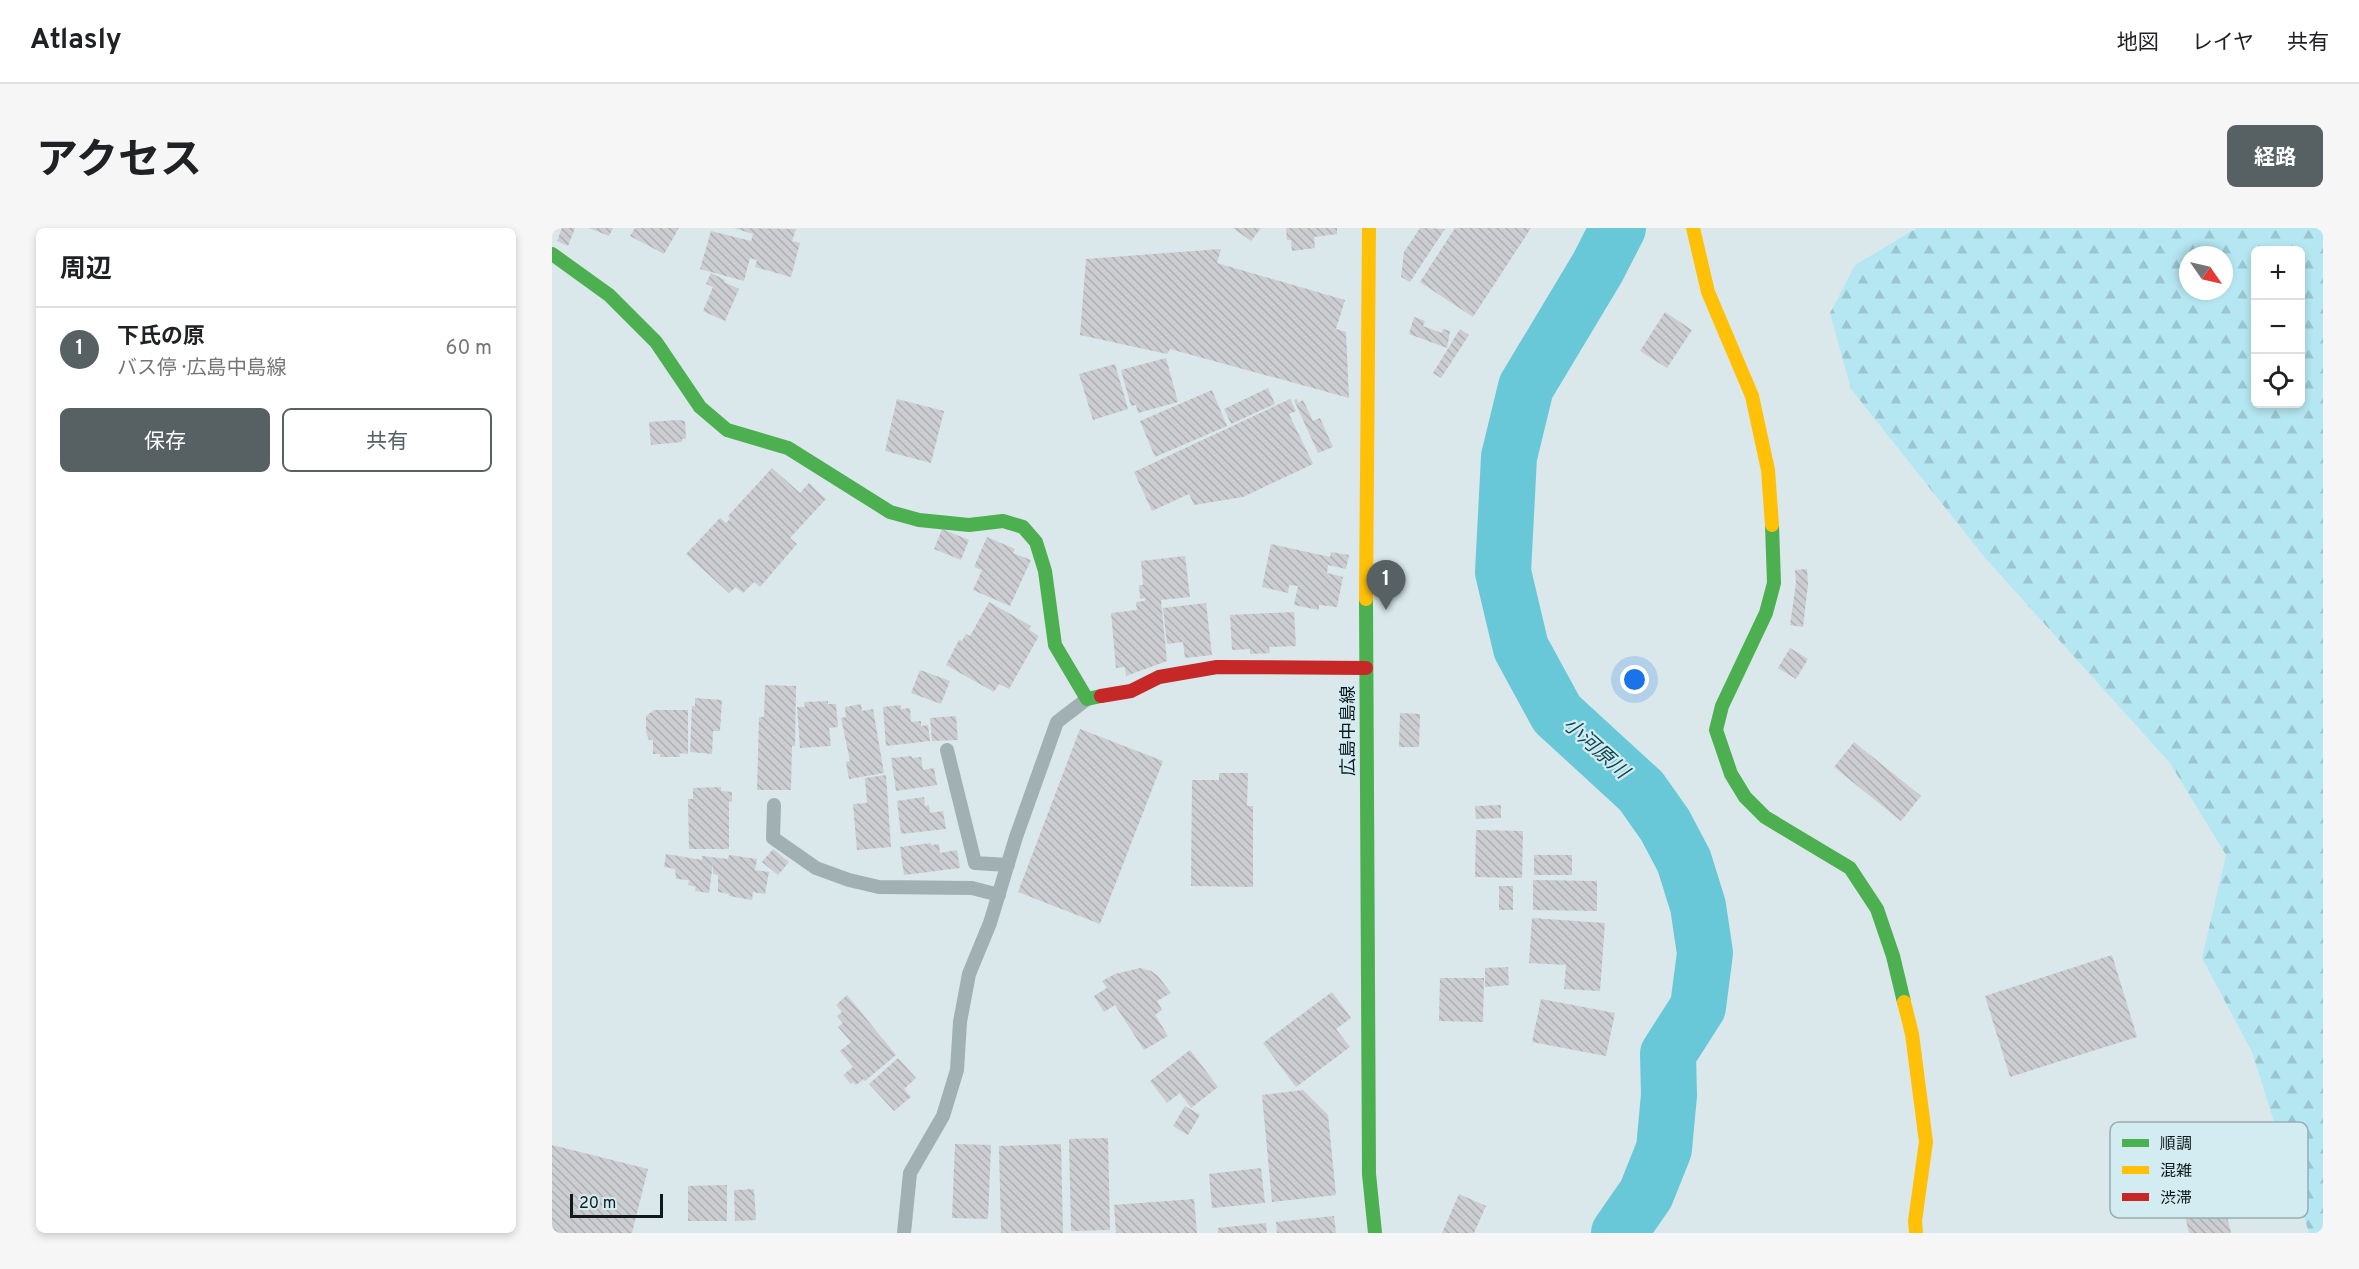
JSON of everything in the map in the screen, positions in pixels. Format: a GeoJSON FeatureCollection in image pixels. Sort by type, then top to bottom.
{"type":"FeatureCollection","features":[{"type":"Feature","properties":{"kind":"street","name":"広島中島線"},"geometry":{"type":"LineString","coordinates":[[1369,228],[1366,668],[1369,1174],[1375,1233]]}},
{"type":"Feature","properties":{"kind":"street"},"geometry":{"type":"LineString","coordinates":[[1693,228],[1708,292],[1752,396],[1768,470],[1774,549],[1773,582],[1766,613],[1726,697],[1716,730],[1731,774],[1744,797],[1765,817],[1850,868],[1877,909],[1893,956],[1912,1034],[1926,1142],[1915,1221],[1916,1233]]}},
{"type":"Feature","properties":{"kind":"street"},"geometry":{"type":"LineString","coordinates":[[552,254],[609,295],[636,321],[656,342],[700,407],[727,430],[788,448],[890,512],[919,520],[969,525],[1003,521],[1023,527],[1036,542],[1045,571],[1055,645],[1087,699],[1131,691],[1159,677],[1217,667],[1366,668]]}},
{"type":"Feature","properties":{"kind":"lane"},"geometry":{"type":"LineString","coordinates":[[904,1233],[910,1173],[943,1116],[957,1070],[960,1022],[969,974],[990,923],[1057,722],[1087,699]]}},
{"type":"Feature","properties":{"kind":"lane"},"geometry":{"type":"LineString","coordinates":[[948,750],[975,863],[1008,865]]}},
{"type":"Feature","properties":{"kind":"lane"},"geometry":{"type":"LineString","coordinates":[[774,804],[773,838],[816,868],[849,880],[879,887],[972,888],[999,895]]}},
{"type":"Feature","properties":{"kind":"green space"},"geometry":{"type":"Polygon","coordinates":[[[1917,228],[2323,228],[2323,1233],[2309,1233],[2304,1218],[2308,1218],[2308,1122],[2274,1122],[2252,1052],[2202,958],[2226,855],[2170,763],[1986,559],[1851,389],[1830,313],[1855,265],[1917,228]]]}},
{"type":"Feature","properties":{"kind":"building"},"geometry":{"type":"Polygon","coordinates":[[[562,228],[575,228],[568,246],[557,241],[562,228]]]}},
{"type":"Feature","properties":{"kind":"building"},"geometry":{"type":"Polygon","coordinates":[[[589,228],[613,228],[609,236],[589,228]]]}},
{"type":"Feature","properties":{"kind":"building"},"geometry":{"type":"Polygon","coordinates":[[[635,228],[679,228],[664,254],[630,236],[635,228]]]}},
{"type":"Feature","properties":{"kind":"building"},"geometry":{"type":"Polygon","coordinates":[[[734,228],[796,229],[792,241],[800,243],[791,277],[755,267],[757,260],[750,258],[744,281],[700,269],[711,231],[751,241],[753,234],[734,228]]]}},
{"type":"Feature","properties":{"kind":"building"},"geometry":{"type":"Polygon","coordinates":[[[1233,228],[1261,228],[1251,241],[1233,228]]]}},
{"type":"Feature","properties":{"kind":"building"},"geometry":{"type":"Polygon","coordinates":[[[1286,228],[1337,228],[1337,234],[1314,237],[1315,248],[1292,251],[1291,240],[1287,240],[1286,228]]]}},
{"type":"Feature","properties":{"kind":"building"},"geometry":{"type":"Polygon","coordinates":[[[1420,228],[1445,229],[1410,282],[1401,277],[1404,252],[1420,228]]]}},
{"type":"Feature","properties":{"kind":"building"},"geometry":{"type":"Polygon","coordinates":[[[1455,228],[1531,228],[1473,317],[1420,282],[1455,228]]]}},
{"type":"Feature","properties":{"kind":"building"},"geometry":{"type":"Polygon","coordinates":[[[1221,249],[1217,263],[1345,300],[1336,329],[1346,332],[1349,398],[1170,349],[1167,354],[1080,335],[1086,259],[1221,249]]]}},
{"type":"Feature","properties":{"kind":"building"},"geometry":{"type":"Polygon","coordinates":[[[711,273],[739,289],[725,321],[703,311],[713,287],[706,284],[711,273]]]}},
{"type":"Feature","properties":{"kind":"building"},"geometry":{"type":"Polygon","coordinates":[[[1665,312],[1692,330],[1667,368],[1640,351],[1665,312]]]}},
{"type":"Feature","properties":{"kind":"building"},"geometry":{"type":"Polygon","coordinates":[[[1414,317],[1425,321],[1423,326],[1442,333],[1443,329],[1450,331],[1447,348],[1409,334],[1414,317]]]}},
{"type":"Feature","properties":{"kind":"building"},"geometry":{"type":"Polygon","coordinates":[[[1460,329],[1469,335],[1441,378],[1433,373],[1460,329]]]}},
{"type":"Feature","properties":{"kind":"building"},"geometry":{"type":"Polygon","coordinates":[[[1166,358],[1178,402],[1138,413],[1136,405],[1131,406],[1121,370],[1166,358]]]}},
{"type":"Feature","properties":{"kind":"building"},"geometry":{"type":"Polygon","coordinates":[[[1115,364],[1128,409],[1093,420],[1079,374],[1115,364]]]}},
{"type":"Feature","properties":{"kind":"building"},"geometry":{"type":"Polygon","coordinates":[[[1268,388],[1275,404],[1231,424],[1224,409],[1268,388]]]}},
{"type":"Feature","properties":{"kind":"building"},"geometry":{"type":"Polygon","coordinates":[[[1212,390],[1227,426],[1155,457],[1140,421],[1212,390]]]}},
{"type":"Feature","properties":{"kind":"building"},"geometry":{"type":"Polygon","coordinates":[[[897,399],[944,411],[931,463],[885,451],[897,399]]]}},
{"type":"Feature","properties":{"kind":"building"},"geometry":{"type":"Polygon","coordinates":[[[1290,399],[1296,411],[1289,414],[1313,464],[1243,497],[1194,505],[1189,494],[1152,511],[1134,472],[1290,399]]]}},
{"type":"Feature","properties":{"kind":"building"},"geometry":{"type":"Polygon","coordinates":[[[1297,399],[1298,403],[1303,400],[1313,421],[1320,418],[1333,447],[1318,453],[1294,400],[1297,399]]]}},
{"type":"Feature","properties":{"kind":"building"},"geometry":{"type":"Polygon","coordinates":[[[685,421],[686,439],[682,439],[682,442],[651,445],[649,422],[685,421]]]}},
{"type":"Feature","properties":{"kind":"building"},"geometry":{"type":"Polygon","coordinates":[[[772,468],[800,493],[809,483],[826,499],[790,538],[797,544],[760,587],[754,582],[743,593],[736,587],[729,593],[686,554],[720,518],[726,523],[730,519],[728,516],[772,468]]]}},
{"type":"Feature","properties":{"kind":"building"},"geometry":{"type":"Polygon","coordinates":[[[942,529],[969,540],[961,560],[934,549],[942,529]]]}},
{"type":"Feature","properties":{"kind":"building"},"geometry":{"type":"Polygon","coordinates":[[[987,537],[1015,549],[1013,553],[1031,560],[1010,606],[973,590],[982,570],[974,567],[987,537]]]}},
{"type":"Feature","properties":{"kind":"building"},"geometry":{"type":"Polygon","coordinates":[[[1271,544],[1330,557],[1331,552],[1349,555],[1346,569],[1328,565],[1327,573],[1343,577],[1337,607],[1319,605],[1319,610],[1294,605],[1298,586],[1289,585],[1288,593],[1262,587],[1271,544]]]}},
{"type":"Feature","properties":{"kind":"building"},"geometry":{"type":"Polygon","coordinates":[[[1185,556],[1190,597],[1161,600],[1167,661],[1126,676],[1125,667],[1116,668],[1111,613],[1137,610],[1136,602],[1145,601],[1145,598],[1140,599],[1139,585],[1143,585],[1141,561],[1185,556]]]}},
{"type":"Feature","properties":{"kind":"building"},"geometry":{"type":"Polygon","coordinates":[[[1807,569],[1808,585],[1803,627],[1790,625],[1796,583],[1795,570],[1807,569]]]}},
{"type":"Feature","properties":{"kind":"building"},"geometry":{"type":"Polygon","coordinates":[[[989,602],[1031,626],[1029,630],[1039,636],[1009,689],[999,684],[994,692],[946,665],[959,640],[962,641],[966,634],[970,636],[989,602]]]}},
{"type":"Feature","properties":{"kind":"building"},"geometry":{"type":"Polygon","coordinates":[[[1206,603],[1212,655],[1185,658],[1183,642],[1167,644],[1163,608],[1206,603]]]}},
{"type":"Feature","properties":{"kind":"building"},"geometry":{"type":"Polygon","coordinates":[[[1294,612],[1296,646],[1269,647],[1270,653],[1250,654],[1250,649],[1232,650],[1230,615],[1294,612]]]}},
{"type":"Feature","properties":{"kind":"building"},"geometry":{"type":"Polygon","coordinates":[[[1790,648],[1808,659],[1796,679],[1778,668],[1790,648]]]}},
{"type":"Feature","properties":{"kind":"building"},"geometry":{"type":"Polygon","coordinates":[[[920,670],[950,681],[941,704],[911,693],[920,670]]]}},
{"type":"Feature","properties":{"kind":"building"},"geometry":{"type":"Polygon","coordinates":[[[765,685],[796,686],[795,746],[792,746],[791,790],[757,790],[759,717],[764,717],[765,685]]]}},
{"type":"Feature","properties":{"kind":"building"},"geometry":{"type":"Polygon","coordinates":[[[695,698],[722,700],[720,731],[713,731],[712,754],[690,752],[692,706],[695,706],[695,698]]]}},
{"type":"Feature","properties":{"kind":"building"},"geometry":{"type":"Polygon","coordinates":[[[828,701],[828,704],[836,704],[838,727],[829,728],[831,746],[800,748],[797,707],[805,707],[804,702],[828,701]]]}},
{"type":"Feature","properties":{"kind":"building"},"geometry":{"type":"Polygon","coordinates":[[[861,704],[862,711],[873,709],[884,773],[849,779],[846,762],[850,761],[841,718],[846,717],[845,707],[861,704]]]}},
{"type":"Feature","properties":{"kind":"building"},"geometry":{"type":"Polygon","coordinates":[[[901,705],[901,709],[910,708],[911,722],[921,721],[921,726],[928,725],[930,741],[886,746],[883,707],[901,705]]]}},
{"type":"Feature","properties":{"kind":"building"},"geometry":{"type":"Polygon","coordinates":[[[654,710],[688,710],[688,754],[679,753],[680,757],[660,757],[660,754],[653,754],[653,740],[649,740],[646,732],[646,716],[654,710]]]}},
{"type":"Feature","properties":{"kind":"building"},"geometry":{"type":"Polygon","coordinates":[[[1400,713],[1420,714],[1419,747],[1399,747],[1400,713]]]}},
{"type":"Feature","properties":{"kind":"building"},"geometry":{"type":"Polygon","coordinates":[[[956,716],[958,740],[932,741],[930,718],[956,716]]]}},
{"type":"Feature","properties":{"kind":"building"},"geometry":{"type":"Polygon","coordinates":[[[1080,729],[1163,761],[1100,924],[1018,892],[1080,729]]]}},
{"type":"Feature","properties":{"kind":"building"},"geometry":{"type":"Polygon","coordinates":[[[1854,742],[1921,796],[1901,821],[1834,767],[1854,742]]]}},
{"type":"Feature","properties":{"kind":"building"},"geometry":{"type":"Polygon","coordinates":[[[912,756],[912,758],[921,757],[923,770],[934,768],[937,785],[896,791],[891,758],[912,756]]]}},
{"type":"Feature","properties":{"kind":"building"},"geometry":{"type":"Polygon","coordinates":[[[1219,773],[1248,773],[1247,806],[1253,806],[1253,887],[1191,886],[1192,780],[1219,780],[1219,773]]]}},
{"type":"Feature","properties":{"kind":"building"},"geometry":{"type":"Polygon","coordinates":[[[886,775],[891,847],[857,850],[853,804],[867,803],[865,778],[886,775]]]}},
{"type":"Feature","properties":{"kind":"building"},"geometry":{"type":"Polygon","coordinates":[[[721,787],[721,791],[732,792],[732,802],[729,801],[729,849],[689,849],[688,799],[693,799],[693,788],[721,787]]]}},
{"type":"Feature","properties":{"kind":"building"},"geometry":{"type":"Polygon","coordinates":[[[924,797],[925,806],[929,805],[930,813],[943,811],[946,829],[901,834],[897,801],[924,797]]]}},
{"type":"Feature","properties":{"kind":"building"},"geometry":{"type":"Polygon","coordinates":[[[1501,805],[1501,818],[1476,819],[1475,806],[1501,805]]]}},
{"type":"Feature","properties":{"kind":"building"},"geometry":{"type":"Polygon","coordinates":[[[1476,830],[1523,831],[1522,878],[1475,877],[1476,830]]]}},
{"type":"Feature","properties":{"kind":"building"},"geometry":{"type":"Polygon","coordinates":[[[931,843],[931,845],[939,844],[940,853],[957,850],[960,868],[904,875],[900,847],[931,843]]]}},
{"type":"Feature","properties":{"kind":"building"},"geometry":{"type":"Polygon","coordinates":[[[773,849],[789,862],[778,875],[762,862],[773,849]]]}},
{"type":"Feature","properties":{"kind":"building"},"geometry":{"type":"Polygon","coordinates":[[[666,854],[702,860],[702,856],[728,859],[729,855],[757,859],[755,870],[769,872],[765,894],[753,892],[752,900],[718,892],[718,875],[713,874],[713,863],[709,893],[695,891],[696,887],[688,885],[689,880],[676,879],[675,869],[664,867],[666,854]]]}},
{"type":"Feature","properties":{"kind":"building"},"geometry":{"type":"Polygon","coordinates":[[[1534,855],[1572,855],[1572,875],[1534,875],[1534,855]]]}},
{"type":"Feature","properties":{"kind":"building"},"geometry":{"type":"Polygon","coordinates":[[[1533,880],[1597,881],[1597,911],[1533,910],[1533,880]]]}},
{"type":"Feature","properties":{"kind":"building"},"geometry":{"type":"Polygon","coordinates":[[[1499,886],[1513,886],[1513,910],[1499,910],[1499,886]]]}},
{"type":"Feature","properties":{"kind":"building"},"geometry":{"type":"Polygon","coordinates":[[[1532,918],[1605,923],[1600,991],[1564,989],[1566,965],[1529,963],[1532,918]]]}},
{"type":"Feature","properties":{"kind":"building"},"geometry":{"type":"Polygon","coordinates":[[[2112,955],[2137,1037],[2010,1077],[1985,996],[2112,955]]]}},
{"type":"Feature","properties":{"kind":"building"},"geometry":{"type":"Polygon","coordinates":[[[1508,967],[1509,985],[1485,987],[1485,968],[1508,967]]]}},
{"type":"Feature","properties":{"kind":"building"},"geometry":{"type":"Polygon","coordinates":[[[1140,968],[1158,976],[1171,993],[1157,1001],[1162,1010],[1155,1015],[1168,1036],[1144,1050],[1115,1005],[1104,1012],[1094,996],[1107,988],[1102,981],[1115,974],[1140,968]]]}},
{"type":"Feature","properties":{"kind":"building"},"geometry":{"type":"Polygon","coordinates":[[[1440,978],[1484,978],[1483,1022],[1439,1021],[1440,978]]]}},
{"type":"Feature","properties":{"kind":"building"},"geometry":{"type":"Polygon","coordinates":[[[1332,992],[1351,1018],[1336,1029],[1350,1047],[1296,1087],[1263,1043],[1332,992]]]}},
{"type":"Feature","properties":{"kind":"building"},"geometry":{"type":"Polygon","coordinates":[[[847,995],[896,1055],[865,1081],[864,1079],[856,1085],[853,1082],[851,1084],[843,1075],[853,1067],[840,1051],[851,1042],[838,1027],[843,1023],[837,1016],[842,1012],[836,1005],[847,995]]]}},
{"type":"Feature","properties":{"kind":"building"},"geometry":{"type":"Polygon","coordinates":[[[1541,999],[1615,1013],[1606,1056],[1532,1042],[1541,999]]]}},
{"type":"Feature","properties":{"kind":"building"},"geometry":{"type":"Polygon","coordinates":[[[1190,1050],[1218,1087],[1191,1108],[1180,1093],[1167,1103],[1150,1081],[1190,1050]]]}},
{"type":"Feature","properties":{"kind":"building"},"geometry":{"type":"Polygon","coordinates":[[[898,1058],[916,1078],[904,1089],[911,1097],[894,1111],[869,1084],[898,1058]]]}},
{"type":"Feature","properties":{"kind":"building"},"geometry":{"type":"Polygon","coordinates":[[[1303,1090],[1328,1115],[1336,1195],[1272,1202],[1262,1095],[1303,1090]]]}},
{"type":"Feature","properties":{"kind":"building"},"geometry":{"type":"Polygon","coordinates":[[[1185,1106],[1200,1115],[1188,1135],[1173,1126],[1185,1106]]]}},
{"type":"Feature","properties":{"kind":"building"},"geometry":{"type":"Polygon","coordinates":[[[1108,1138],[1110,1230],[1071,1231],[1069,1139],[1108,1138]]]}},
{"type":"Feature","properties":{"kind":"building"},"geometry":{"type":"Polygon","coordinates":[[[955,1144],[991,1145],[988,1219],[952,1218],[955,1144]]]}},
{"type":"Feature","properties":{"kind":"building"},"geometry":{"type":"Polygon","coordinates":[[[1061,1144],[1063,1233],[1001,1233],[999,1146],[1061,1144]]]}},
{"type":"Feature","properties":{"kind":"building"},"geometry":{"type":"Polygon","coordinates":[[[552,1145],[648,1169],[632,1233],[552,1233],[552,1145]]]}},
{"type":"Feature","properties":{"kind":"building"},"geometry":{"type":"Polygon","coordinates":[[[1261,1168],[1265,1203],[1212,1208],[1209,1174],[1261,1168]]]}},
{"type":"Feature","properties":{"kind":"building"},"geometry":{"type":"Polygon","coordinates":[[[727,1185],[727,1221],[688,1221],[688,1186],[727,1185]]]}},
{"type":"Feature","properties":{"kind":"building"},"geometry":{"type":"Polygon","coordinates":[[[754,1189],[756,1220],[735,1221],[734,1190],[754,1189]]]}},
{"type":"Feature","properties":{"kind":"building"},"geometry":{"type":"Polygon","coordinates":[[[1459,1194],[1486,1206],[1474,1233],[1442,1233],[1459,1194]]]}},
{"type":"Feature","properties":{"kind":"building"},"geometry":{"type":"Polygon","coordinates":[[[1194,1199],[1197,1233],[1116,1233],[1114,1205],[1194,1199]]]}},
{"type":"Feature","properties":{"kind":"building"},"geometry":{"type":"Polygon","coordinates":[[[1334,1216],[1336,1233],[1277,1233],[1276,1222],[1334,1216]]]}},
{"type":"Feature","properties":{"kind":"building"},"geometry":{"type":"Polygon","coordinates":[[[2186,1218],[2227,1218],[2231,1233],[2189,1233],[2186,1218]]]}},
{"type":"Feature","properties":{"kind":"building"},"geometry":{"type":"Polygon","coordinates":[[[1266,1223],[1267,1233],[1218,1233],[1218,1228],[1266,1223]]]}},
{"type":"Feature","properties":{"kind":"waterway","name":"小河原川"},"geometry":{"type":"LineString","coordinates":[[1618,228],[1598,267],[1526,387],[1509,457],[1503,572],[1521,648],[1557,714],[1641,791],[1665,825],[1684,861],[1698,906],[1705,953],[1698,1007],[1668,1054],[1669,1095],[1664,1149],[1646,1194],[1619,1233]]}},
{"type":"Feature","properties":{"kind":"traffic: fast"},"geometry":{"type":"LineString","coordinates":[[552,254],[609,295],[656,342],[700,407],[727,430],[788,448],[890,512],[919,520],[969,525],[1003,521],[1023,527],[1036,542],[1045,571],[1055,645],[1087,699],[1101,696]]}},
{"type":"Feature","properties":{"kind":"traffic: fast"},"geometry":{"type":"LineString","coordinates":[[1772,525],[1774,583],[1766,613],[1722,706],[1716,730],[1731,774],[1745,797],[1765,817],[1850,868],[1877,909],[1893,956],[1904,1002]]}},
{"type":"Feature","properties":{"kind":"traffic: fast"},"geometry":{"type":"LineString","coordinates":[[1366,599],[1369,1174],[1375,1233]]}},
{"type":"Feature","properties":{"kind":"traffic: slow"},"geometry":{"type":"LineString","coordinates":[[1366,599],[1369,228]]}},
{"type":"Feature","properties":{"kind":"traffic: slow"},"geometry":{"type":"LineString","coordinates":[[1693,228],[1708,292],[1752,396],[1768,470],[1772,525]]}},
{"type":"Feature","properties":{"kind":"traffic: slow"},"geometry":{"type":"LineString","coordinates":[[1904,1002],[1912,1034],[1926,1142],[1915,1221],[1916,1233]]}},
{"type":"Feature","properties":{"kind":"traffic: jam"},"geometry":{"type":"LineString","coordinates":[[1101,696],[1131,691],[1159,677],[1217,667],[1366,668]]}},
{"type":"Feature","properties":{"kind":"place","name":"下氏の原"},"geometry":{"type":"Point","coordinates":[1386,610]}}]}
